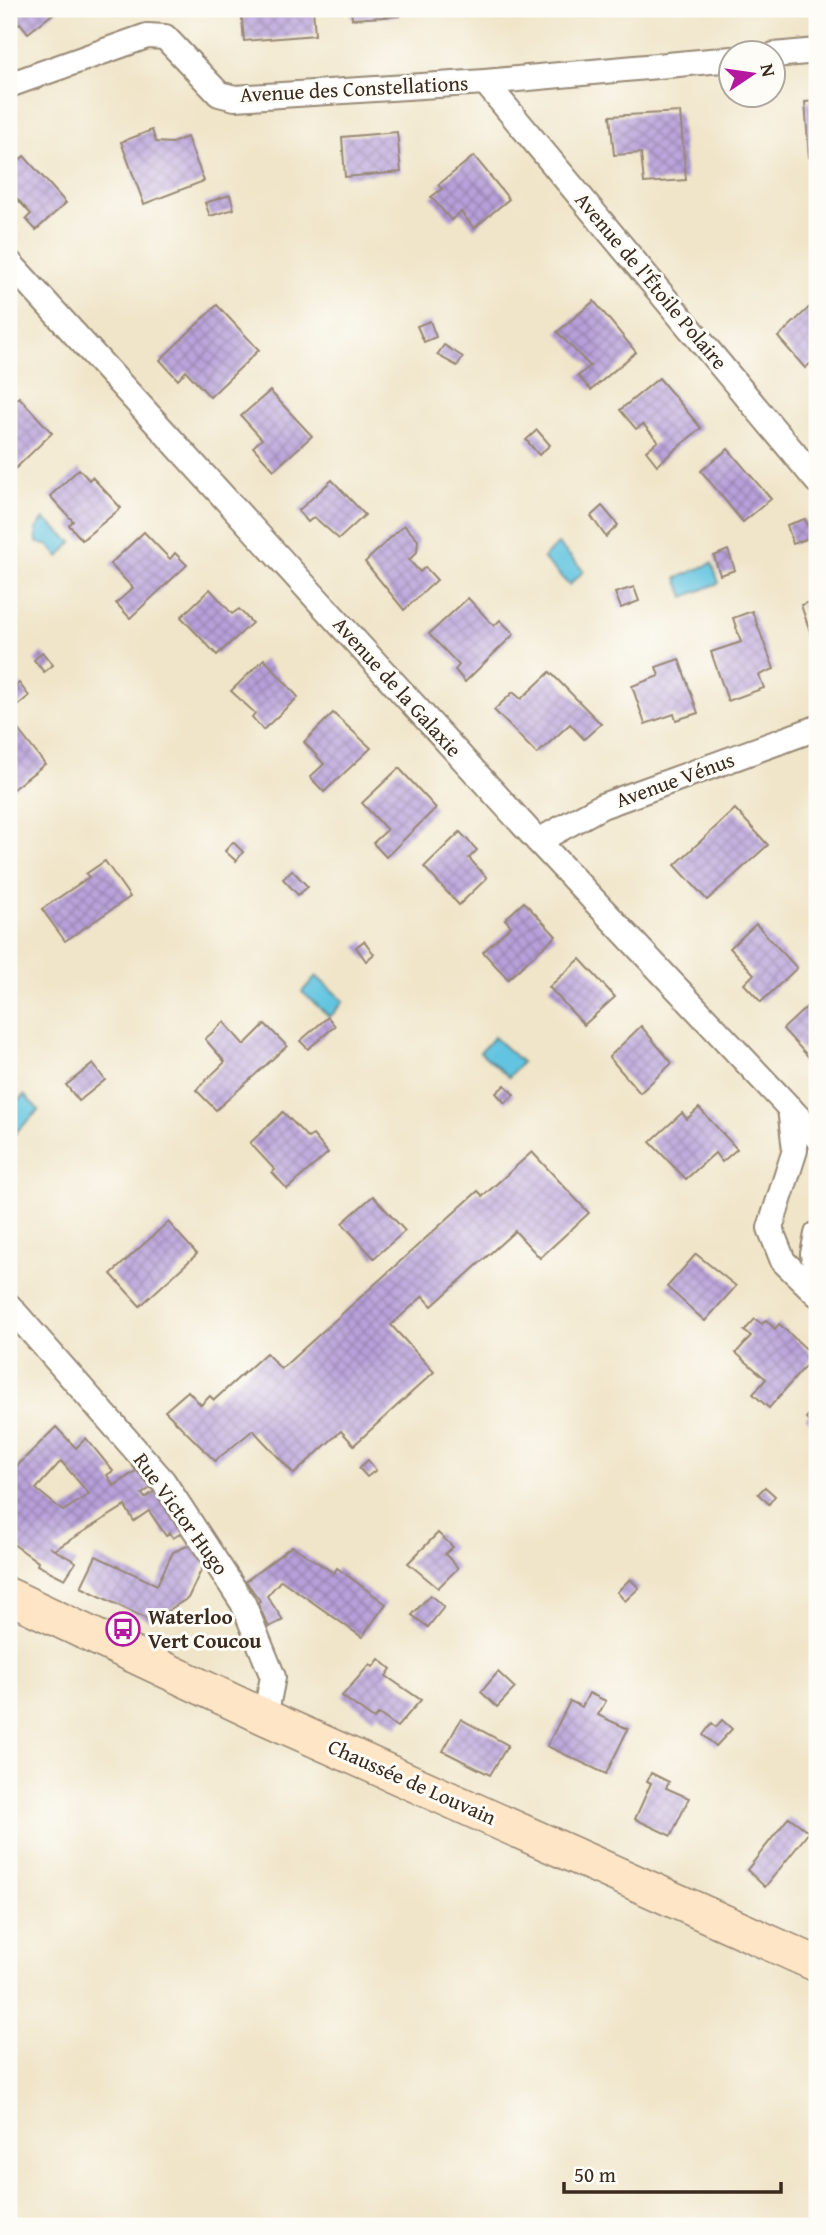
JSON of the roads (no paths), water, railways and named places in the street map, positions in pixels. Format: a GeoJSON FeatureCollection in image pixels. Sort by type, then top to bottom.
{"type":"FeatureCollection","features":[{"type":"Feature","properties":{"kind":"main road","name":"Chaussée de Louvain"},"geometry":{"type":"LineString","coordinates":[[9,1597],[265,1717],[817,1964]]}},
{"type":"Feature","properties":{"kind":"street","name":"Avenue des Constellations"},"geometry":{"type":"LineString","coordinates":[[9,85],[147,36],[165,37],[219,94],[235,98],[485,82],[718,60]]}},
{"type":"Feature","properties":{"kind":"street"},"geometry":{"type":"LineString","coordinates":[[788,54],[817,51]]}},
{"type":"Feature","properties":{"kind":"street","name":"Avenue de l'Étoile Polaire"},"geometry":{"type":"LineString","coordinates":[[485,82],[817,481]]}},
{"type":"Feature","properties":{"kind":"street","name":"Avenue de la Galaxie"},"geometry":{"type":"LineString","coordinates":[[9,262],[538,841],[817,1137]]}},
{"type":"Feature","properties":{"kind":"street","name":"Avenue Vénus"},"geometry":{"type":"LineString","coordinates":[[538,841],[602,806],[817,728]]}},
{"type":"Feature","properties":{"kind":"street"},"geometry":{"type":"LineString","coordinates":[[790,1108],[795,1150],[770,1228],[783,1261],[817,1294]]}},
{"type":"Feature","properties":{"kind":"street"},"geometry":{"type":"LineString","coordinates":[[817,1234],[813,1254],[817,1274]]}},
{"type":"Feature","properties":{"kind":"street","name":"Rue Victor Hugo"},"geometry":{"type":"LineString","coordinates":[[9,1306],[163,1481],[243,1603],[273,1677],[265,1717]]}},
{"type":"Feature","properties":{"kind":"water"},"geometry":{"type":"Polygon","coordinates":[[[44,519],[72,542],[59,557],[49,546],[37,542],[36,529],[44,519]]]}},
{"type":"Feature","properties":{"kind":"water"},"geometry":{"type":"Polygon","coordinates":[[[558,544],[584,571],[569,585],[543,558],[558,544]]]}},
{"type":"Feature","properties":{"kind":"water"},"geometry":{"type":"Polygon","coordinates":[[[712,563],[719,583],[684,597],[677,578],[712,563]]]}},
{"type":"Feature","properties":{"kind":"water"},"geometry":{"type":"Polygon","coordinates":[[[316,976],[344,1001],[330,1017],[302,992],[316,976]]]}},
{"type":"Feature","properties":{"kind":"water"},"geometry":{"type":"Polygon","coordinates":[[[494,1037],[522,1062],[509,1077],[480,1052],[494,1037]]]}},
{"type":"Feature","properties":{"kind":"water"},"geometry":{"type":"Polygon","coordinates":[[[24,1095],[39,1110],[12,1136],[9,1132],[9,1110],[24,1095]]]}},
{"type":"Feature","properties":{"kind":"place","name":"Waterloo Vert Coucou"},"geometry":{"type":"Point","coordinates":[123,1629]}}]}
